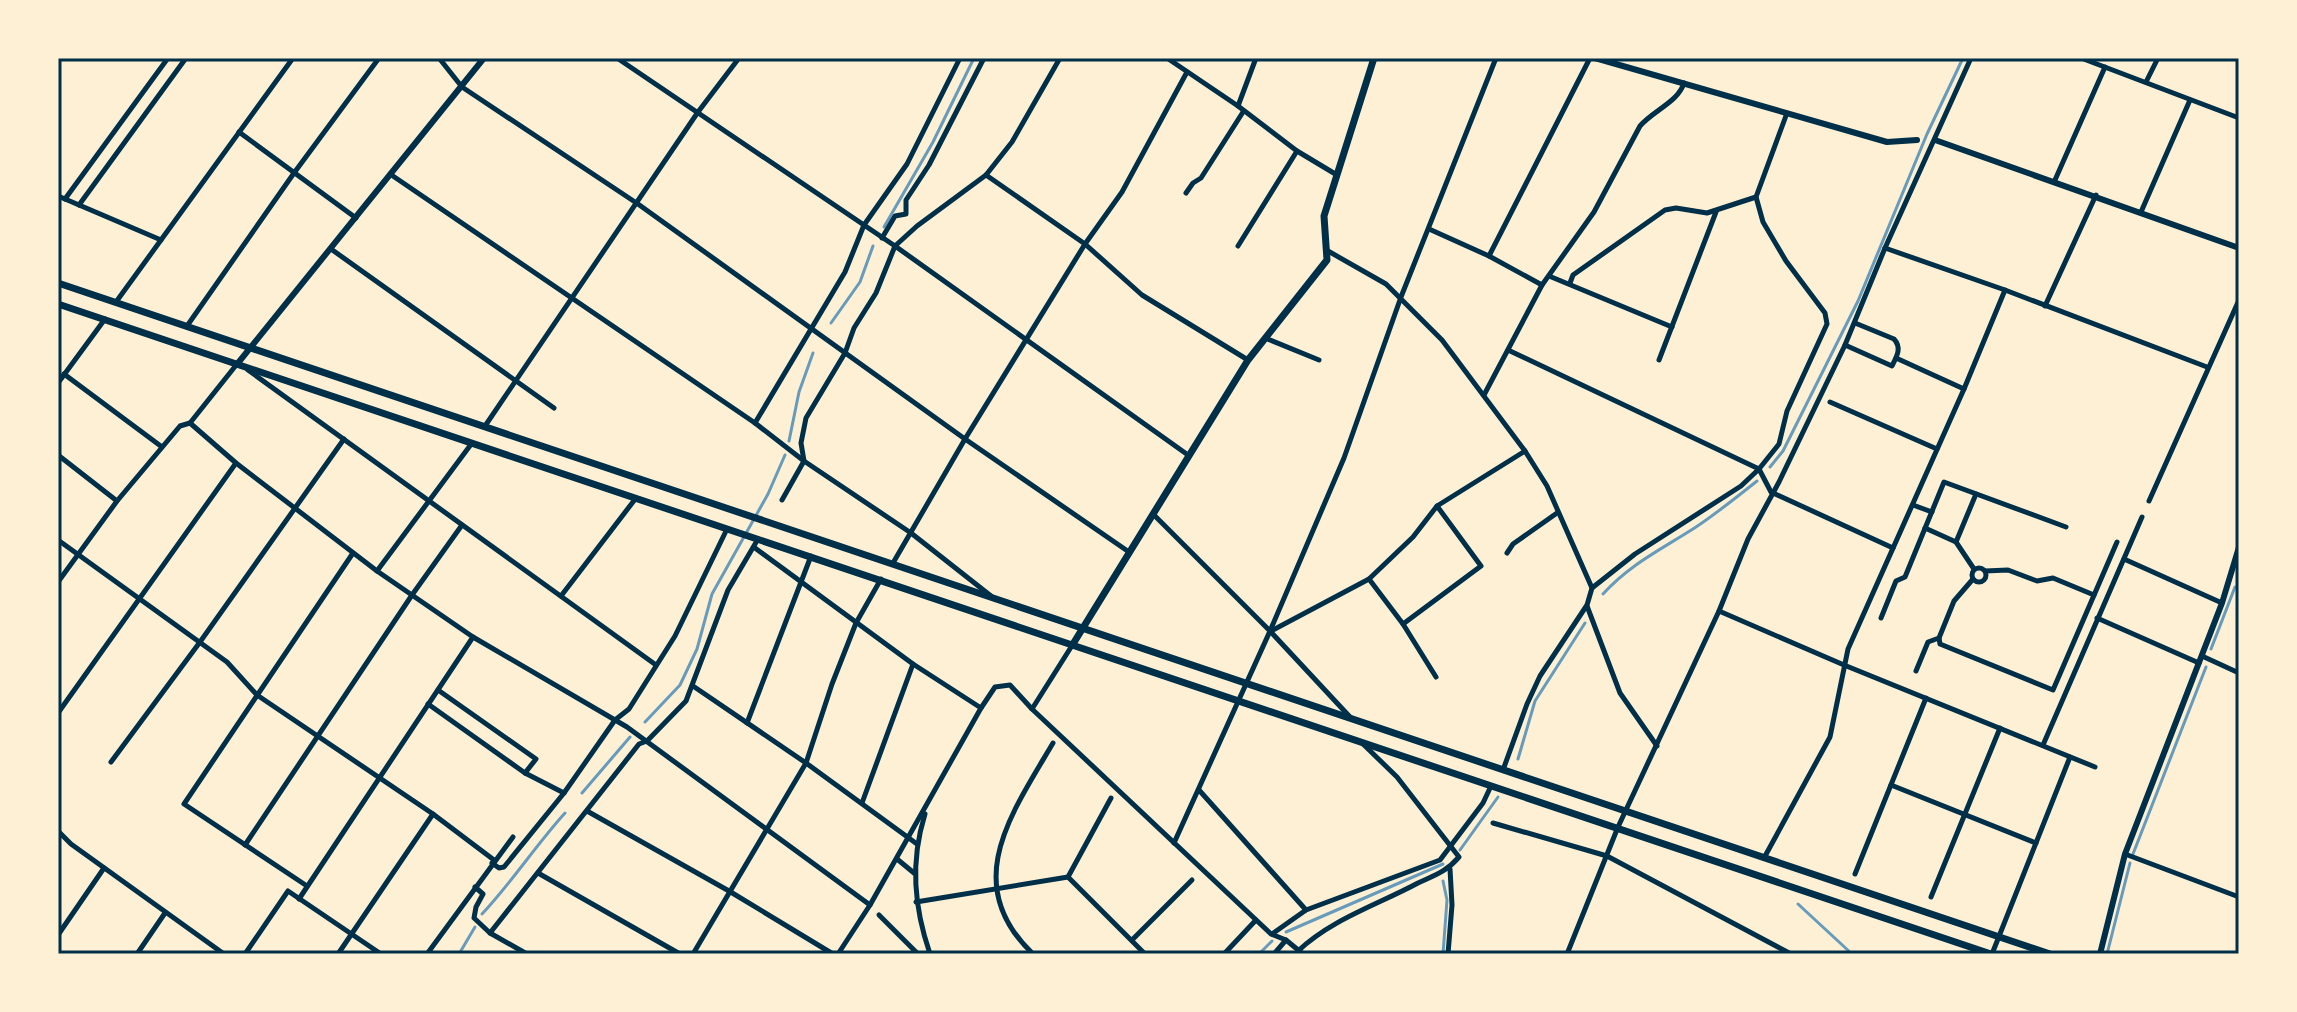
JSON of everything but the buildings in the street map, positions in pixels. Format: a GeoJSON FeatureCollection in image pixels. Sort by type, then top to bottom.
{"type":"FeatureCollection","features":[{"type":"Feature","properties":{"kind":"main road"},"geometry":{"type":"LineString","coordinates":[[1073,644],[1248,360],[1327,260],[1324,216],[1374,58]]}},
{"type":"Feature","properties":{"kind":"main road"},"geometry":{"type":"LineString","coordinates":[[58,283],[2050,954]]}},
{"type":"Feature","properties":{"kind":"main road"},"geometry":{"type":"LineString","coordinates":[[58,304],[1992,954]]}},
{"type":"Feature","properties":{"kind":"street"},"geometry":{"type":"LineString","coordinates":[[65,199],[168,58]]}},
{"type":"Feature","properties":{"kind":"street"},"geometry":{"type":"LineString","coordinates":[[79,205],[186,58]]}},
{"type":"Feature","properties":{"kind":"street"},"geometry":{"type":"LineString","coordinates":[[115,303],[293,58]]}},
{"type":"Feature","properties":{"kind":"street"},"geometry":{"type":"LineString","coordinates":[[187,326],[379,58]]}},
{"type":"Feature","properties":{"kind":"street"},"geometry":{"type":"LineString","coordinates":[[439,58],[462,87],[638,204],[965,439],[1129,552]]}},
{"type":"Feature","properties":{"kind":"street"},"geometry":{"type":"LineString","coordinates":[[58,582],[117,501],[180,426],[190,423],[484,58]]}},
{"type":"Feature","properties":{"kind":"street"},"geometry":{"type":"LineString","coordinates":[[617,58],[895,246],[1188,455]]}},
{"type":"Feature","properties":{"kind":"street"},"geometry":{"type":"LineString","coordinates":[[485,426],[698,112],[739,58]]}},
{"type":"Feature","properties":{"kind":"street"},"geometry":{"type":"LineString","coordinates":[[755,423],[845,272],[864,225],[907,164],[960,58]]}},
{"type":"Feature","properties":{"kind":"street"},"geometry":{"type":"LineString","coordinates":[[882,238],[895,216],[906,214],[906,200],[929,165],[984,58]]}},
{"type":"Feature","properties":{"kind":"street"},"geometry":{"type":"LineString","coordinates":[[782,500],[804,461],[801,443],[806,418],[845,353],[854,328],[876,293],[895,246],[986,175],[1012,142],[1060,58]]}},
{"type":"Feature","properties":{"kind":"street"},"geometry":{"type":"LineString","coordinates":[[1167,58],[1297,151],[1337,175]]}},
{"type":"Feature","properties":{"kind":"street"},"geometry":{"type":"LineString","coordinates":[[1238,106],[1256,58]]}},
{"type":"Feature","properties":{"kind":"street"},"geometry":{"type":"LineString","coordinates":[[1174,843],[1344,458],[1401,297],[1496,58]]}},
{"type":"Feature","properties":{"kind":"street"},"geometry":{"type":"LineString","coordinates":[[1489,256],[1592,58],[1887,142],[1933,140],[2055,180],[2239,248]]}},
{"type":"Feature","properties":{"kind":"street"},"geometry":{"type":"LineString","coordinates":[[1567,954],[1618,827],[1719,611],[1748,539],[1845,345],[1971,58]]}},
{"type":"Feature","properties":{"kind":"street"},"geometry":{"type":"LineString","coordinates":[[2081,58],[2239,118]]}},
{"type":"Feature","properties":{"kind":"street"},"geometry":{"type":"LineString","coordinates":[[2146,83],[2158,58]]}},
{"type":"Feature","properties":{"kind":"street"},"geometry":{"type":"LineString","coordinates":[[2055,180],[2105,67]]}},
{"type":"Feature","properties":{"kind":"street"},"geometry":{"type":"LineString","coordinates":[[893,563],[1085,244],[1122,192],[1187,72]]}},
{"type":"Feature","properties":{"kind":"street"},"geometry":{"type":"LineString","coordinates":[[1484,395],[1542,285],[1594,212],[1640,126],[1648,116],[1681,94],[1684,83]]}},
{"type":"Feature","properties":{"kind":"street"},"geometry":{"type":"LineString","coordinates":[[2141,212],[2190,100]]}},
{"type":"Feature","properties":{"kind":"street"},"geometry":{"type":"LineString","coordinates":[[1186,193],[1201,178],[1243,112]]}},
{"type":"Feature","properties":{"kind":"street"},"geometry":{"type":"LineString","coordinates":[[1503,770],[1540,676],[1587,605],[1592,588],[1635,554],[1741,486],[1779,444],[1787,411],[1827,324],[1825,313],[1786,261],[1763,222],[1756,197],[1787,113]]}},
{"type":"Feature","properties":{"kind":"street"},"geometry":{"type":"LineString","coordinates":[[239,132],[356,218]]}},
{"type":"Feature","properties":{"kind":"street"},"geometry":{"type":"LineString","coordinates":[[1238,246],[1297,151]]}},
{"type":"Feature","properties":{"kind":"street"},"geometry":{"type":"LineString","coordinates":[[390,174],[755,423],[804,461],[911,533],[993,598]]}},
{"type":"Feature","properties":{"kind":"street"},"geometry":{"type":"LineString","coordinates":[[986,175],[1085,244],[1142,295],[1248,360]]}},
{"type":"Feature","properties":{"kind":"street"},"geometry":{"type":"LineString","coordinates":[[2045,306],[2096,195]]}},
{"type":"Feature","properties":{"kind":"street"},"geometry":{"type":"LineString","coordinates":[[58,196],[161,240]]}},
{"type":"Feature","properties":{"kind":"street"},"geometry":{"type":"LineString","coordinates":[[1570,283],[1573,275],[1665,210],[1676,208],[1707,213],[1756,197]]}},
{"type":"Feature","properties":{"kind":"street"},"geometry":{"type":"LineString","coordinates":[[1659,360],[1716,211]]}},
{"type":"Feature","properties":{"kind":"street"},"geometry":{"type":"LineString","coordinates":[[1429,229],[1489,256],[1542,285]]}},
{"type":"Feature","properties":{"kind":"street"},"geometry":{"type":"LineString","coordinates":[[1885,248],[2207,367]]}},
{"type":"Feature","properties":{"kind":"street"},"geometry":{"type":"LineString","coordinates":[[331,249],[554,408]]}},
{"type":"Feature","properties":{"kind":"street"},"geometry":{"type":"LineString","coordinates":[[1328,251],[1386,284],[1442,340],[1525,451],[1547,486],[1592,588]]}},
{"type":"Feature","properties":{"kind":"street"},"geometry":{"type":"LineString","coordinates":[[1549,276],[1672,327]]}},
{"type":"Feature","properties":{"kind":"street"},"geometry":{"type":"LineString","coordinates":[[1764,858],[1830,737],[1848,649],[2005,290]]}},
{"type":"Feature","properties":{"kind":"street"},"geometry":{"type":"LineString","coordinates":[[2149,501],[2239,300]]}},
{"type":"Feature","properties":{"kind":"street"},"geometry":{"type":"LineString","coordinates":[[58,383],[105,319]]}},
{"type":"Feature","properties":{"kind":"street"},"geometry":{"type":"LineString","coordinates":[[1845,345],[1892,366],[1896,358],[1899,348],[1894,339],[1855,323]]}},
{"type":"Feature","properties":{"kind":"street"},"geometry":{"type":"LineString","coordinates":[[1265,338],[1319,360]]}},
{"type":"Feature","properties":{"kind":"street"},"geometry":{"type":"LineString","coordinates":[[1508,350],[1759,469],[1771,492],[1893,548]]}},
{"type":"Feature","properties":{"kind":"street"},"geometry":{"type":"LineString","coordinates":[[1896,358],[1964,389]]}},
{"type":"Feature","properties":{"kind":"street"},"geometry":{"type":"LineString","coordinates":[[238,363],[656,665]]}},
{"type":"Feature","properties":{"kind":"street"},"geometry":{"type":"LineString","coordinates":[[64,374],[162,447]]}},
{"type":"Feature","properties":{"kind":"street"},"geometry":{"type":"LineString","coordinates":[[1830,402],[1937,449]]}},
{"type":"Feature","properties":{"kind":"street"},"geometry":{"type":"LineString","coordinates":[[190,423],[236,463],[377,571],[473,637],[647,741],[870,905]]}},
{"type":"Feature","properties":{"kind":"street"},"geometry":{"type":"LineString","coordinates":[[111,762],[344,439]]}},
{"type":"Feature","properties":{"kind":"street"},"geometry":{"type":"LineString","coordinates":[[377,571],[473,442]]}},
{"type":"Feature","properties":{"kind":"street"},"geometry":{"type":"LineString","coordinates":[[1270,631],[1369,579],[1413,537],[1437,506],[1525,451]]}},
{"type":"Feature","properties":{"kind":"street"},"geometry":{"type":"LineString","coordinates":[[58,455],[117,501]]}},
{"type":"Feature","properties":{"kind":"street"},"geometry":{"type":"LineString","coordinates":[[58,713],[236,463]]}},
{"type":"Feature","properties":{"kind":"street"},"geometry":{"type":"LineString","coordinates":[[1881,618],[1896,581],[1905,577],[1944,482],[2066,527]]}},
{"type":"Feature","properties":{"kind":"street"},"geometry":{"type":"LineString","coordinates":[[1956,542],[1976,494]]}},
{"type":"Feature","properties":{"kind":"street"},"geometry":{"type":"LineString","coordinates":[[561,596],[637,497]]}},
{"type":"Feature","properties":{"kind":"street"},"geometry":{"type":"LineString","coordinates":[[1913,505],[1932,512]]}},
{"type":"Feature","properties":{"kind":"street"},"geometry":{"type":"LineString","coordinates":[[1403,624],[1481,566],[1437,506]]}},
{"type":"Feature","properties":{"kind":"street"},"geometry":{"type":"LineString","coordinates":[[1507,553],[1513,544],[1557,513]]}},
{"type":"Feature","properties":{"kind":"street"},"geometry":{"type":"LineString","coordinates":[[1153,514],[1270,631],[1350,718]]}},
{"type":"Feature","properties":{"kind":"street"},"geometry":{"type":"LineString","coordinates":[[2043,745],[2142,517]]}},
{"type":"Feature","properties":{"kind":"street"},"geometry":{"type":"LineString","coordinates":[[245,845],[462,525]]}},
{"type":"Feature","properties":{"kind":"street"},"geometry":{"type":"LineString","coordinates":[[58,540],[227,662],[257,695],[433,814],[499,868],[504,867],[564,793],[615,720],[629,709],[675,636],[727,528]]}},
{"type":"Feature","properties":{"kind":"street"},"geometry":{"type":"LineString","coordinates":[[1925,528],[1956,542],[1974,569]]}},
{"type":"Feature","properties":{"kind":"street"},"geometry":{"type":"LineString","coordinates":[[490,933],[639,744],[647,741],[686,701],[728,590],[740,566],[755,548],[756,537]]}},
{"type":"Feature","properties":{"kind":"street"},"geometry":{"type":"LineString","coordinates":[[1974,569],[1973,579],[1954,601],[1939,638],[1940,644],[2053,690],[2117,542]]}},
{"type":"Feature","properties":{"kind":"street"},"geometry":{"type":"LineString","coordinates":[[2100,954],[2125,854],[2222,603],[2239,547]]}},
{"type":"Feature","properties":{"kind":"street"},"geometry":{"type":"LineString","coordinates":[[755,548],[913,664],[981,708]]}},
{"type":"Feature","properties":{"kind":"street"},"geometry":{"type":"LineString","coordinates":[[307,886],[184,804],[353,553]]}},
{"type":"Feature","properties":{"kind":"street"},"geometry":{"type":"LineString","coordinates":[[747,723],[811,556]]}},
{"type":"Feature","properties":{"kind":"street"},"geometry":{"type":"LineString","coordinates":[[2124,559],[2222,603]]}},
{"type":"Feature","properties":{"kind":"street"},"geometry":{"type":"LineString","coordinates":[[1974,569],[2008,570],[2037,581],[2053,578],[2094,595]]}},
{"type":"Feature","properties":{"kind":"street"},"geometry":{"type":"LineString","coordinates":[[1973,579],[1982,581],[1985,571]]}},
{"type":"Feature","properties":{"kind":"street"},"geometry":{"type":"LineString","coordinates":[[693,954],[806,763],[856,623],[881,579]]}},
{"type":"Feature","properties":{"kind":"street"},"geometry":{"type":"LineString","coordinates":[[1369,579],[1403,624],[1436,677]]}},
{"type":"Feature","properties":{"kind":"street"},"geometry":{"type":"LineString","coordinates":[[1587,605],[1620,693],[1657,746]]}},
{"type":"Feature","properties":{"kind":"street"},"geometry":{"type":"LineString","coordinates":[[1719,611],[2095,767]]}},
{"type":"Feature","properties":{"kind":"street"},"geometry":{"type":"LineString","coordinates":[[2097,618],[2239,673]]}},
{"type":"Feature","properties":{"kind":"street"},"geometry":{"type":"LineString","coordinates":[[299,899],[473,637]]}},
{"type":"Feature","properties":{"kind":"street"},"geometry":{"type":"LineString","coordinates":[[1916,671],[1928,642],[1939,638]]}},
{"type":"Feature","properties":{"kind":"street"},"geometry":{"type":"LineString","coordinates":[[1032,709],[1073,644]]}},
{"type":"Feature","properties":{"kind":"street"},"geometry":{"type":"LineString","coordinates":[[862,803],[913,664]]}},
{"type":"Feature","properties":{"kind":"street"},"geometry":{"type":"LineString","coordinates":[[587,811],[835,954],[870,905],[981,708],[995,687],[1010,685],[1271,934],[1286,940],[1301,952],[1315,935],[1450,868],[1459,857],[1397,777],[1358,740]]}},
{"type":"Feature","properties":{"kind":"street"},"geometry":{"type":"LineString","coordinates":[[693,686],[917,844]]}},
{"type":"Feature","properties":{"kind":"street"},"geometry":{"type":"LineString","coordinates":[[438,690],[536,759],[525,773]]}},
{"type":"Feature","properties":{"kind":"street"},"geometry":{"type":"LineString","coordinates":[[1855,874],[1926,698]]}},
{"type":"Feature","properties":{"kind":"street"},"geometry":{"type":"LineString","coordinates":[[428,704],[525,773],[564,793]]}},
{"type":"Feature","properties":{"kind":"street"},"geometry":{"type":"LineString","coordinates":[[1931,897],[2000,728]]}},
{"type":"Feature","properties":{"kind":"street"},"geometry":{"type":"LineString","coordinates":[[1033,954],[1004,920],[996,889],[996,867],[1008,821],[1053,743]]}},
{"type":"Feature","properties":{"kind":"street"},"geometry":{"type":"LineString","coordinates":[[1992,954],[2070,757]]}},
{"type":"Feature","properties":{"kind":"street"},"geometry":{"type":"LineString","coordinates":[[1891,785],[2036,843]]}},
{"type":"Feature","properties":{"kind":"street"},"geometry":{"type":"LineString","coordinates":[[1271,934],[1306,910],[1440,860],[1483,803],[1491,786]]}},
{"type":"Feature","properties":{"kind":"street"},"geometry":{"type":"LineString","coordinates":[[1199,790],[1306,910]]}},
{"type":"Feature","properties":{"kind":"street"},"geometry":{"type":"LineString","coordinates":[[1068,877],[1111,798]]}},
{"type":"Feature","properties":{"kind":"street"},"geometry":{"type":"LineString","coordinates":[[928,803],[917,844],[915,874],[916,902],[930,954]]}},
{"type":"Feature","properties":{"kind":"street"},"geometry":{"type":"LineString","coordinates":[[338,954],[433,814]]}},
{"type":"Feature","properties":{"kind":"street"},"geometry":{"type":"LineString","coordinates":[[1493,823],[1607,856],[1791,954]]}},
{"type":"Feature","properties":{"kind":"street"},"geometry":{"type":"LineString","coordinates":[[58,831],[224,954]]}},
{"type":"Feature","properties":{"kind":"street"},"geometry":{"type":"LineString","coordinates":[[427,954],[513,837]]}},
{"type":"Feature","properties":{"kind":"street"},"geometry":{"type":"LineString","coordinates":[[2125,854],[2239,897]]}},
{"type":"Feature","properties":{"kind":"street"},"geometry":{"type":"LineString","coordinates":[[896,859],[915,874]]}},
{"type":"Feature","properties":{"kind":"street"},"geometry":{"type":"LineString","coordinates":[[58,935],[104,868]]}},
{"type":"Feature","properties":{"kind":"street"},"geometry":{"type":"LineString","coordinates":[[1448,954],[1452,905],[1450,868]]}},
{"type":"Feature","properties":{"kind":"street"},"geometry":{"type":"LineString","coordinates":[[538,873],[680,954]]}},
{"type":"Feature","properties":{"kind":"street"},"geometry":{"type":"LineString","coordinates":[[916,902],[1068,877]]}},
{"type":"Feature","properties":{"kind":"street"},"geometry":{"type":"LineString","coordinates":[[1068,877],[1145,954]]}},
{"type":"Feature","properties":{"kind":"street"},"geometry":{"type":"LineString","coordinates":[[1132,940],[1192,880]]}},
{"type":"Feature","properties":{"kind":"street"},"geometry":{"type":"LineString","coordinates":[[475,887],[483,894],[474,918],[490,933],[527,954]]}},
{"type":"Feature","properties":{"kind":"street"},"geometry":{"type":"LineString","coordinates":[[245,954],[288,891],[381,954]]}},
{"type":"Feature","properties":{"kind":"street"},"geometry":{"type":"LineString","coordinates":[[137,954],[165,913]]}},
{"type":"Feature","properties":{"kind":"street"},"geometry":{"type":"LineString","coordinates":[[879,915],[918,954]]}},
{"type":"Feature","properties":{"kind":"street"},"geometry":{"type":"LineString","coordinates":[[1224,954],[1256,920]]}},
{"type":"Feature","properties":{"kind":"street"},"geometry":{"type":"LineString","coordinates":[[1274,954],[1286,940]]}},
{"type":"Feature","properties":{"kind":"waterway"},"geometry":{"type":"LineString","coordinates":[[884,227],[933,142],[974,58]]}},
{"type":"Feature","properties":{"kind":"waterway"},"geometry":{"type":"LineString","coordinates":[[1770,467],[1783,451],[1858,301],[1927,134],[1963,58]]}},
{"type":"Feature","properties":{"kind":"waterway"},"geometry":{"type":"LineString","coordinates":[[831,323],[860,282],[873,246]]}},
{"type":"Feature","properties":{"kind":"waterway"},"geometry":{"type":"LineString","coordinates":[[789,441],[799,392],[813,353]]}},
{"type":"Feature","properties":{"kind":"waterway"},"geometry":{"type":"LineString","coordinates":[[645,722],[680,685],[697,649],[712,594],[768,494],[785,455]]}},
{"type":"Feature","properties":{"kind":"waterway"},"geometry":{"type":"LineString","coordinates":[[1603,594],[1635,565],[1704,522],[1757,481]]}},
{"type":"Feature","properties":{"kind":"waterway"},"geometry":{"type":"LineString","coordinates":[[2211,649],[2235,587]]}},
{"type":"Feature","properties":{"kind":"waterway"},"geometry":{"type":"LineString","coordinates":[[1518,759],[1535,701],[1585,623]]}},
{"type":"Feature","properties":{"kind":"waterway"},"geometry":{"type":"LineString","coordinates":[[2133,854],[2206,667]]}},
{"type":"Feature","properties":{"kind":"waterway"},"geometry":{"type":"LineString","coordinates":[[582,793],[630,737]]}},
{"type":"Feature","properties":{"kind":"waterway"},"geometry":{"type":"LineString","coordinates":[[1460,850],[1498,797]]}},
{"type":"Feature","properties":{"kind":"waterway"},"geometry":{"type":"LineString","coordinates":[[482,914],[565,813]]}},
{"type":"Feature","properties":{"kind":"waterway"},"geometry":{"type":"LineString","coordinates":[[2107,954],[2130,863]]}},
{"type":"Feature","properties":{"kind":"waterway"},"geometry":{"type":"LineString","coordinates":[[1286,932],[1443,864]]}},
{"type":"Feature","properties":{"kind":"waterway"},"geometry":{"type":"LineString","coordinates":[[1443,881],[1447,900],[1443,954]]}},
{"type":"Feature","properties":{"kind":"waterway"},"geometry":{"type":"LineString","coordinates":[[1798,904],[1852,954]]}},
{"type":"Feature","properties":{"kind":"waterway"},"geometry":{"type":"LineString","coordinates":[[459,954],[475,927]]}},
{"type":"Feature","properties":{"kind":"waterway"},"geometry":{"type":"LineString","coordinates":[[1259,954],[1272,941]]}}]}
